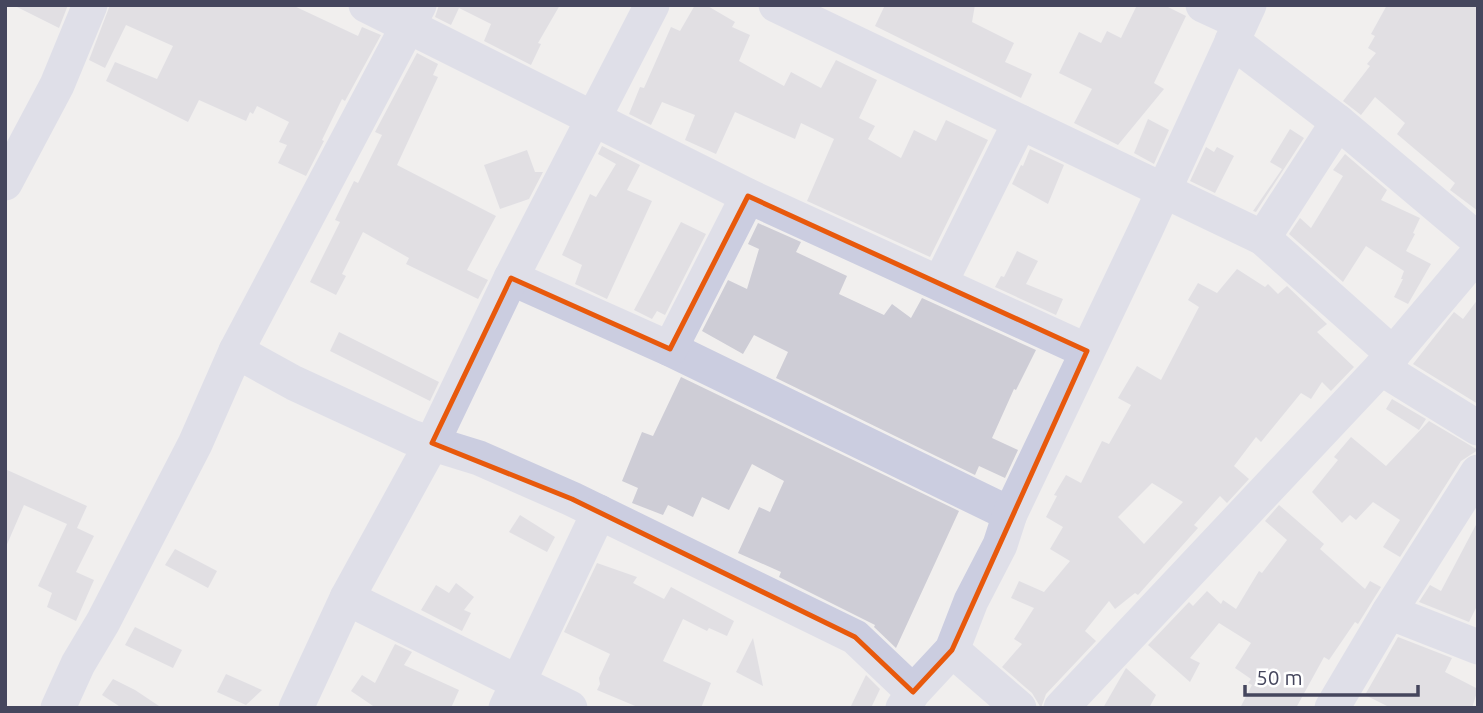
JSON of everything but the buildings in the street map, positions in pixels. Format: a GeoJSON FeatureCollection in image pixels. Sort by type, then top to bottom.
{"type":"FeatureCollection","features":[{"type":"Feature","properties":{"kind":"street"},"geometry":{"type":"LineString","coordinates":[[5,183],[57,85],[90,5]]}},
{"type":"Feature","properties":{"kind":"street"},"geometry":{"type":"LineString","coordinates":[[366,5],[414,16],[593,120],[748,196],[1087,351]]}},
{"type":"Feature","properties":{"kind":"street"},"geometry":{"type":"LineString","coordinates":[[296,708],[347,598],[432,443],[511,278],[652,5]]}},
{"type":"Feature","properties":{"kind":"street"},"geometry":{"type":"LineString","coordinates":[[775,5],[836,18],[1020,122],[1263,238],[1387,360],[1478,428]]}},
{"type":"Feature","properties":{"kind":"street"},"geometry":{"type":"LineString","coordinates":[[1203,5],[1240,23],[1338,122],[1478,240]]}},
{"type":"Feature","properties":{"kind":"street"},"geometry":{"type":"LineString","coordinates":[[58,708],[78,664],[103,622],[195,444],[236,351],[414,16]]}},
{"type":"Feature","properties":{"kind":"street"},"geometry":{"type":"LineString","coordinates":[[236,351],[294,383],[411,437],[479,458],[599,512],[855,637],[908,700],[952,650],[971,601],[1000,545],[1010,514],[1240,23]]}},
{"type":"Feature","properties":{"kind":"street"},"geometry":{"type":"LineString","coordinates":[[940,283],[1020,122]]}},
{"type":"Feature","properties":{"kind":"street"},"geometry":{"type":"LineString","coordinates":[[1263,238],[1338,122]]}},
{"type":"Feature","properties":{"kind":"street"},"geometry":{"type":"LineString","coordinates":[[670,349],[748,196]]}},
{"type":"Feature","properties":{"kind":"street"},"geometry":{"type":"LineString","coordinates":[[1061,708],[1387,360],[1478,253]]}},
{"type":"Feature","properties":{"kind":"street"},"geometry":{"type":"LineString","coordinates":[[511,278],[670,349],[1010,514]]}},
{"type":"Feature","properties":{"kind":"street"},"geometry":{"type":"LineString","coordinates":[[1332,708],[1478,472]]}},
{"type":"Feature","properties":{"kind":"street"},"geometry":{"type":"LineString","coordinates":[[512,695],[599,512]]}},
{"type":"Feature","properties":{"kind":"street"},"geometry":{"type":"LineString","coordinates":[[347,598],[512,695],[570,708]]}},
{"type":"Feature","properties":{"kind":"street"},"geometry":{"type":"LineString","coordinates":[[1389,612],[1478,648]]}},
{"type":"Feature","properties":{"kind":"street"},"geometry":{"type":"LineString","coordinates":[[952,650],[1019,708]]}},
{"type":"Feature","properties":{"kind":"highlighted area"},"geometry":{"type":"Polygon","coordinates":[[[748,196],[1087,351],[952,650],[913,692],[855,637],[572,499],[432,443],[511,278],[670,349],[748,196]]]}}]}
